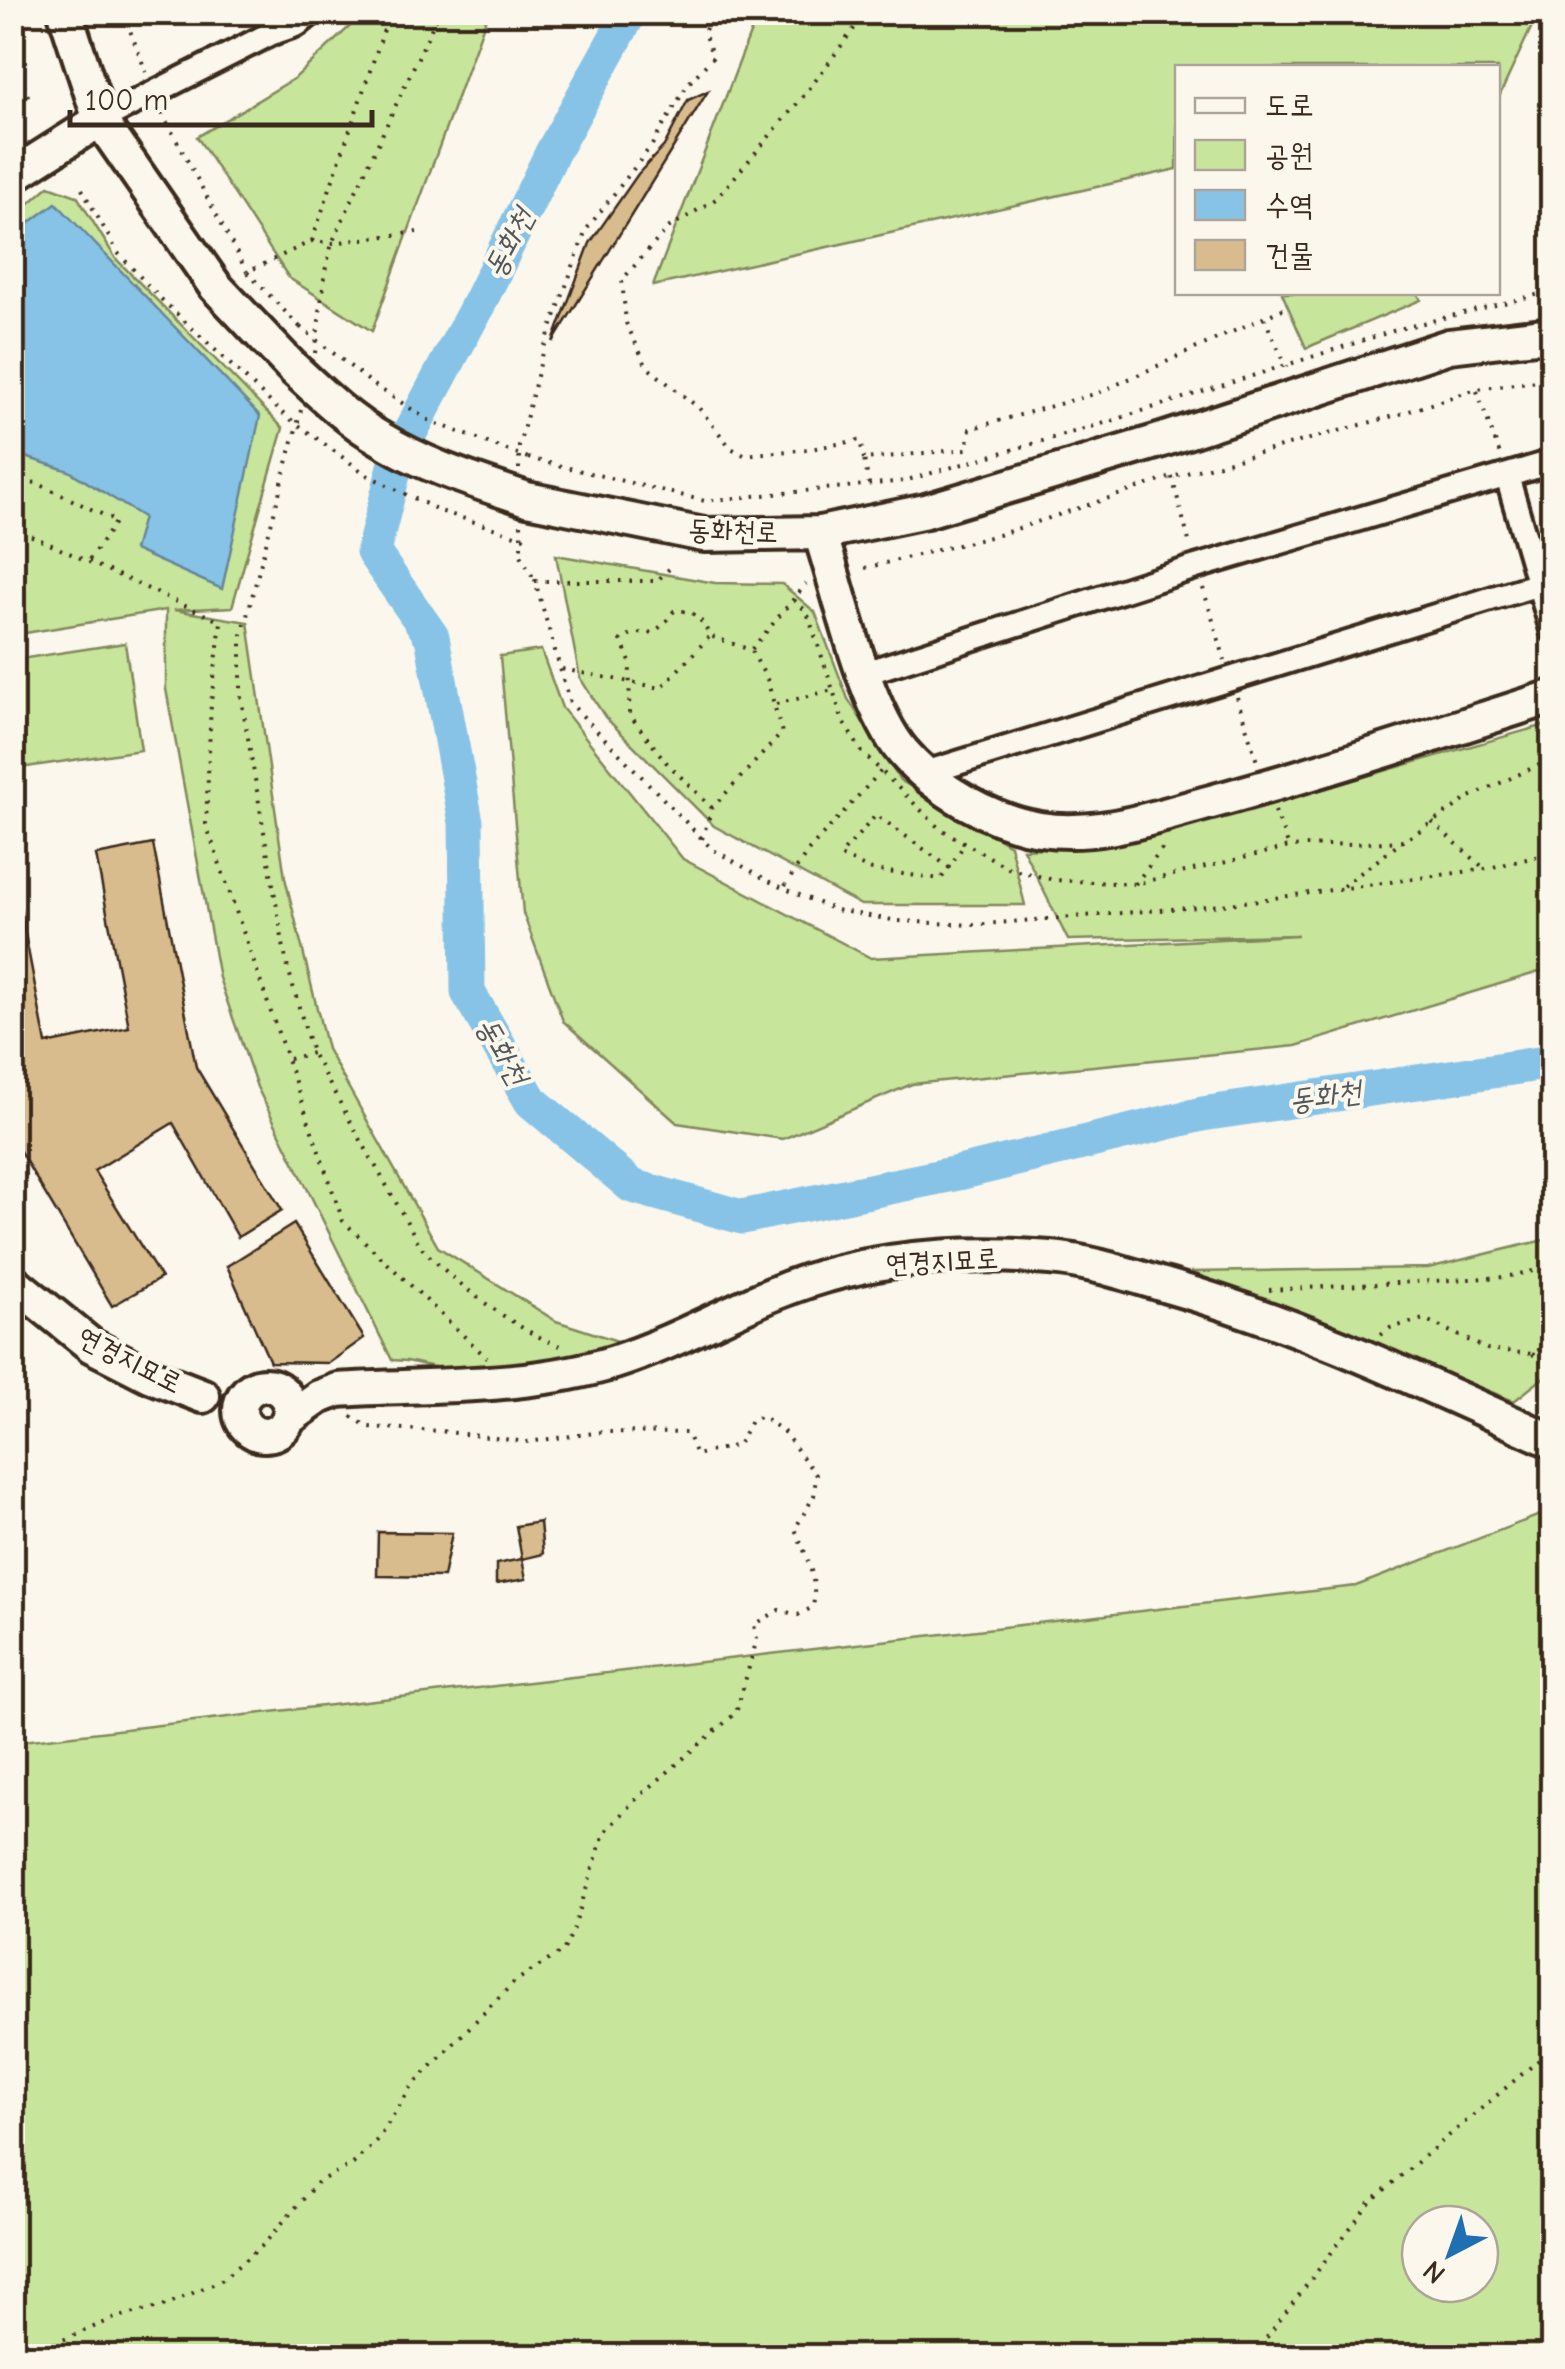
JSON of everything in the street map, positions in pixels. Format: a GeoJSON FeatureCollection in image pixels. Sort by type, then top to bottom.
{"type":"FeatureCollection","features":[{"type":"Feature","properties":{"kind":"street","name":"동화천로"},"geometry":{"type":"LineString","coordinates":[[66,12],[100,120],[215,286],[302,365],[325,398],[382,440],[446,472],[522,500],[704,536],[820,533],[944,506],[1159,442],[1449,346],[1552,334]]}},
{"type":"Feature","properties":{"kind":"street"},"geometry":{"type":"LineString","coordinates":[[12,176],[268,23],[298,24],[313,12]]}},
{"type":"Feature","properties":{"kind":"street"},"geometry":{"type":"LineString","coordinates":[[865,674],[1196,567],[1552,462]]}},
{"type":"Feature","properties":{"kind":"street"},"geometry":{"type":"LineString","coordinates":[[1507,476],[1545,582],[1552,630]]}},
{"type":"Feature","properties":{"kind":"street"},"geometry":{"type":"LineString","coordinates":[[820,533],[865,674],[882,718],[902,750],[958,797],[1000,818],[1040,829],[1116,829],[1266,787],[1552,697]]}},
{"type":"Feature","properties":{"kind":"street"},"geometry":{"type":"LineString","coordinates":[[925,773],[1545,582]]}},
{"type":"Feature","properties":{"kind":"street","name":"연경지묘로"},"geometry":{"type":"LineString","coordinates":[[286,1407],[329,1402],[338,1390],[513,1382],[611,1363],[654,1348],[756,1299],[838,1272],[890,1262],[953,1257],[1051,1258],[1128,1274],[1209,1298],[1358,1354],[1552,1441]]}},
{"type":"Feature","properties":{"kind":"street","name":"연경지묘로"},"geometry":{"type":"LineString","coordinates":[[12,1281],[92,1346],[149,1375],[204,1396],[243,1404]]}},
{"type":"Feature","properties":{"kind":"street"},"geometry":{"type":"LineString","coordinates":[[262,1385],[278,1389],[286,1407],[278,1432],[264,1436],[249,1430],[243,1404],[262,1385]]}},
{"type":"Feature","properties":{"kind":"path"},"geometry":{"type":"LineString","coordinates":[[123,12],[165,121],[247,272],[300,327],[374,386],[430,420],[528,458],[705,501],[904,481],[1286,367],[1399,329],[1552,291]]}},
{"type":"Feature","properties":{"kind":"path"},"geometry":{"type":"LineString","coordinates":[[312,241],[390,12]]}},
{"type":"Feature","properties":{"kind":"path"},"geometry":{"type":"LineString","coordinates":[[302,365],[332,243],[439,12]]}},
{"type":"Feature","properties":{"kind":"path"},"geometry":{"type":"LineString","coordinates":[[535,581],[521,554],[518,446],[545,346],[586,230],[652,145],[688,84],[713,58],[704,34],[712,12]]}},
{"type":"Feature","properties":{"kind":"path"},"geometry":{"type":"LineString","coordinates":[[869,484],[860,440],[810,450],[744,456],[731,448],[699,408],[648,367],[626,323],[622,280],[668,228],[716,199],[807,92],[856,26],[877,12]]}},
{"type":"Feature","properties":{"kind":"path"},"geometry":{"type":"LineString","coordinates":[[12,56],[30,101]]}},
{"type":"Feature","properties":{"kind":"path"},"geometry":{"type":"LineString","coordinates":[[82,189],[118,253],[159,298],[282,413],[368,475],[440,511],[531,540]]}},
{"type":"Feature","properties":{"kind":"path"},"geometry":{"type":"LineString","coordinates":[[247,272],[312,241],[332,243],[418,232]]}},
{"type":"Feature","properties":{"kind":"path"},"geometry":{"type":"LineString","coordinates":[[864,459],[968,449],[970,429],[1098,393],[1287,307]]}},
{"type":"Feature","properties":{"kind":"path"},"geometry":{"type":"LineString","coordinates":[[1264,318],[1286,367]]}},
{"type":"Feature","properties":{"kind":"path"},"geometry":{"type":"LineString","coordinates":[[865,568],[998,535],[1172,477],[1476,389],[1552,379]]}},
{"type":"Feature","properties":{"kind":"path"},"geometry":{"type":"LineString","coordinates":[[1476,389],[1507,476]]}},
{"type":"Feature","properties":{"kind":"path"},"geometry":{"type":"LineString","coordinates":[[304,400],[241,640],[240,697],[286,961],[312,1053],[421,1247],[444,1272],[472,1292],[547,1342],[563,1347]]}},
{"type":"Feature","properties":{"kind":"path"},"geometry":{"type":"LineString","coordinates":[[1172,477],[1196,567]]}},
{"type":"Feature","properties":{"kind":"path"},"geometry":{"type":"LineString","coordinates":[[12,480],[37,483],[116,521],[89,560]]}},
{"type":"Feature","properties":{"kind":"path"},"geometry":{"type":"LineString","coordinates":[[12,527],[221,622],[211,702],[206,824],[343,1221],[513,1382]]}},
{"type":"Feature","properties":{"kind":"path"},"geometry":{"type":"LineString","coordinates":[[750,650],[808,581]]}},
{"type":"Feature","properties":{"kind":"path"},"geometry":{"type":"LineString","coordinates":[[794,599],[807,612],[832,690]]}},
{"type":"Feature","properties":{"kind":"path"},"geometry":{"type":"LineString","coordinates":[[702,839],[712,808],[782,732],[767,679],[750,650],[710,636],[698,614],[674,611],[662,629],[651,635],[630,634],[621,640],[630,662],[629,714],[666,762],[712,808]]}},
{"type":"Feature","properties":{"kind":"path"},"geometry":{"type":"LineString","coordinates":[[562,670],[660,688],[710,636]]}},
{"type":"Feature","properties":{"kind":"path"},"geometry":{"type":"LineString","coordinates":[[784,888],[808,851],[881,771]]}},
{"type":"Feature","properties":{"kind":"path"},"geometry":{"type":"LineString","coordinates":[[1266,787],[1289,847]]}},
{"type":"Feature","properties":{"kind":"path"},"geometry":{"type":"LineString","coordinates":[[1135,884],[1194,806]]}},
{"type":"Feature","properties":{"kind":"path"},"geometry":{"type":"LineString","coordinates":[[950,868],[876,815],[840,856],[872,870],[941,879],[950,868],[964,845]]}},
{"type":"Feature","properties":{"kind":"path"},"geometry":{"type":"LineString","coordinates":[[1432,822],[1485,869]]}},
{"type":"Feature","properties":{"kind":"path"},"geometry":{"type":"LineString","coordinates":[[1339,889],[1404,841]]}},
{"type":"Feature","properties":{"kind":"path"},"geometry":{"type":"LineString","coordinates":[[289,1059],[312,1053]]}},
{"type":"Feature","properties":{"kind":"path"},"geometry":{"type":"LineString","coordinates":[[1266,1290],[1506,1278],[1552,1267]]}},
{"type":"Feature","properties":{"kind":"path"},"geometry":{"type":"LineString","coordinates":[[1378,1337],[1390,1328],[1424,1319],[1487,1349],[1532,1354],[1552,1364]]}},
{"type":"Feature","properties":{"kind":"path"},"geometry":{"type":"LineString","coordinates":[[1532,1354],[1552,1342]]}},
{"type":"Feature","properties":{"kind":"path"},"geometry":{"type":"LineString","coordinates":[[25,2356],[115,2318],[163,2306],[220,2280],[262,2245],[319,2180],[353,2164],[378,2139],[412,2086],[514,1982],[563,1950],[604,1833],[632,1802],[736,1713],[757,1639],[754,1624],[779,1610],[798,1615],[813,1607],[816,1590],[812,1568],[795,1529],[814,1496],[816,1475],[783,1431],[762,1416],[750,1421],[738,1444],[696,1455],[688,1433],[602,1432],[527,1442],[368,1427],[329,1402]]}},
{"type":"Feature","properties":{"kind":"path"},"geometry":{"type":"LineString","coordinates":[[1257,2356],[1261,2345],[1370,2202],[1552,2049]]}},
{"type":"Feature","properties":{"kind":"green space"},"geometry":{"type":"Polygon","coordinates":[[[758,12],[1538,13],[1500,95],[1500,65],[1175,65],[1175,169],[653,286],[758,12]]]}},
{"type":"Feature","properties":{"kind":"green space"},"geometry":{"type":"Polygon","coordinates":[[[364,13],[488,13],[372,331],[289,278],[197,137],[295,78],[364,13]]]}},
{"type":"Feature","properties":{"kind":"green space"},"geometry":{"type":"Polygon","coordinates":[[[49,186],[77,196],[116,259],[283,428],[232,607],[174,610],[248,622],[285,878],[327,1049],[438,1247],[556,1321],[627,1344],[481,1377],[392,1360],[257,1087],[219,978],[166,689],[166,610],[13,635],[12,218],[49,186]]]}},
{"type":"Feature","properties":{"kind":"green space"},"geometry":{"type":"Polygon","coordinates":[[[1283,295],[1418,295],[1421,300],[1306,348],[1283,295]]]}},
{"type":"Feature","properties":{"kind":"green space"},"geometry":{"type":"Polygon","coordinates":[[[556,555],[715,583],[782,584],[815,612],[848,699],[900,780],[1010,845],[1025,905],[861,905],[714,826],[605,717],[580,678],[556,555]]]}},
{"type":"Feature","properties":{"kind":"green space"},"geometry":{"type":"Polygon","coordinates":[[[125,643],[141,750],[13,769],[13,660],[125,643]]]}},
{"type":"Feature","properties":{"kind":"green space"},"geometry":{"type":"Polygon","coordinates":[[[541,650],[562,708],[683,859],[871,958],[1298,935],[1068,940],[1023,849],[1063,847],[1290,798],[1552,723],[1552,968],[1296,1046],[912,1084],[783,1139],[677,1123],[563,1021],[523,913],[500,656],[541,650]]]}},
{"type":"Feature","properties":{"kind":"green space"},"geometry":{"type":"Polygon","coordinates":[[[1552,1238],[1552,1371],[1514,1401],[1191,1272],[1428,1268],[1552,1238]]]}},
{"type":"Feature","properties":{"kind":"green space"},"geometry":{"type":"Polygon","coordinates":[[[1550,1511],[1552,2356],[13,2356],[13,1742],[1356,1586],[1550,1511]]]}},
{"type":"Feature","properties":{"kind":"water"},"geometry":{"type":"Polygon","coordinates":[[[56,203],[260,416],[222,589],[134,550],[143,517],[69,471],[13,453],[13,235],[56,203]]]}},
{"type":"Feature","properties":{"kind":"building"},"geometry":{"type":"Polygon","coordinates":[[[708,91],[553,342],[590,243],[638,174],[664,146],[688,100],[708,91]]]}},
{"type":"Feature","properties":{"kind":"building"},"geometry":{"type":"Polygon","coordinates":[[[153,844],[196,1067],[282,1210],[238,1237],[173,1123],[94,1171],[161,1278],[112,1306],[12,1138],[12,1076],[25,1070],[16,1006],[12,1007],[12,865],[46,1044],[129,1027],[96,855],[153,844]]]}},
{"type":"Feature","properties":{"kind":"building"},"geometry":{"type":"Polygon","coordinates":[[[294,1224],[364,1338],[329,1363],[270,1362],[227,1266],[294,1224]]]}},
{"type":"Feature","properties":{"kind":"building"},"geometry":{"type":"Polygon","coordinates":[[[540,1522],[543,1554],[522,1559],[516,1526],[540,1522]]]}},
{"type":"Feature","properties":{"kind":"building"},"geometry":{"type":"Polygon","coordinates":[[[378,1532],[452,1533],[443,1577],[377,1576],[378,1532]]]}},
{"type":"Feature","properties":{"kind":"building"},"geometry":{"type":"Polygon","coordinates":[[[522,1559],[526,1579],[496,1584],[496,1564],[522,1559]]]}},
{"type":"Feature","properties":{"kind":"waterway","name":"동화천"},"geometry":{"type":"LineString","coordinates":[[630,12],[552,153],[478,305],[398,455],[373,552],[432,637],[466,822],[468,992],[531,1101],[632,1186],[742,1217],[963,1172],[1202,1114],[1552,1062]]}}]}
